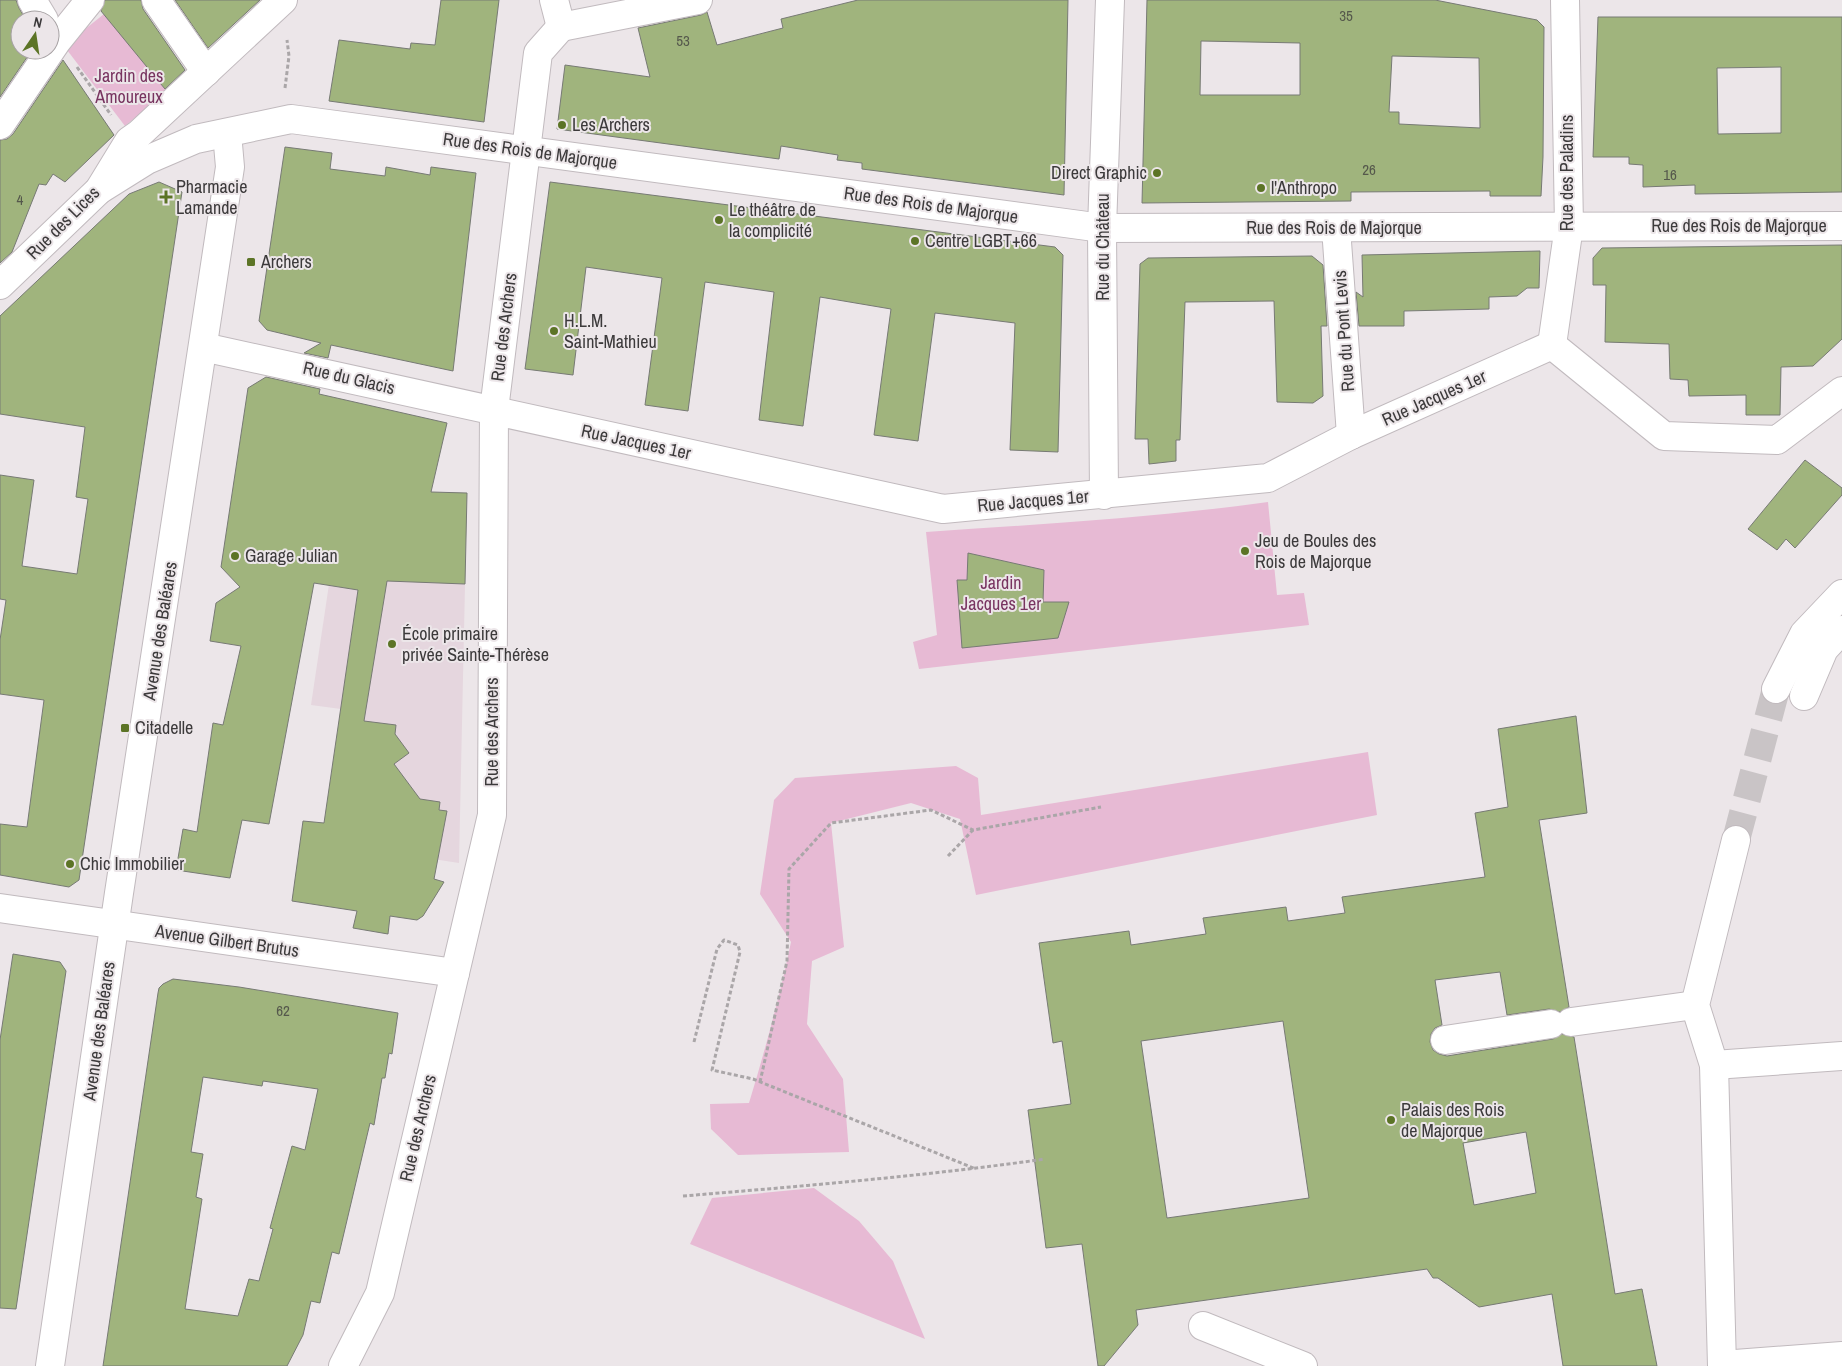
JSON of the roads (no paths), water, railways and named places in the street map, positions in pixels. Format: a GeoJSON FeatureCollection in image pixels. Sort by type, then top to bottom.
{"type":"FeatureCollection","features":[{"type":"Feature","properties":{"kind":"street"},"geometry":{"type":"LineString","coordinates":[[60,22],[90,0]]}},
{"type":"Feature","properties":{"kind":"street"},"geometry":{"type":"LineString","coordinates":[[156,0],[206,72]]}},
{"type":"Feature","properties":{"kind":"street","name":"Rue des Lices"},"geometry":{"type":"LineString","coordinates":[[0,285],[99,190],[134,137],[282,0]]}},
{"type":"Feature","properties":{"kind":"street"},"geometry":{"type":"LineString","coordinates":[[554,0],[561,27],[698,0]]}},
{"type":"Feature","properties":{"kind":"street","name":"Rue du Château"},"geometry":{"type":"LineString","coordinates":[[1104,495],[1102,228],[1110,0]]}},
{"type":"Feature","properties":{"kind":"street","name":"Rue des Paladins"},"geometry":{"type":"LineString","coordinates":[[1552,345],[1569,226],[1565,0]]}},
{"type":"Feature","properties":{"kind":"street","name":"Rue des Archers"},"geometry":{"type":"LineString","coordinates":[[343,1366],[380,1293],[492,815],[494,410],[538,53],[561,27]]}},
{"type":"Feature","properties":{"kind":"street"},"geometry":{"type":"LineString","coordinates":[[0,125],[34,60]]}},
{"type":"Feature","properties":{"kind":"street","name":"Rue des Rois de Majorque"},"geometry":{"type":"LineString","coordinates":[[99,190],[147,160],[196,140],[291,119],[1102,228],[1842,226]]}},
{"type":"Feature","properties":{"kind":"street","name":"Avenue des Baléares"},"geometry":{"type":"LineString","coordinates":[[50,1366],[230,167],[227,133]]}},
{"type":"Feature","properties":{"kind":"street","name":"Rue du Pont Levis"},"geometry":{"type":"LineString","coordinates":[[1336,228],[1351,435]]}},
{"type":"Feature","properties":{"kind":"street"},"geometry":{"type":"LineString","coordinates":[[1552,345],[1664,436],[1778,440],[1842,391]]}},
{"type":"Feature","properties":{"kind":"street","name":"Rue Jacques 1er"},"geometry":{"type":"LineString","coordinates":[[494,410],[943,509],[1268,478],[1351,435],[1552,345]]}},
{"type":"Feature","properties":{"kind":"street","name":"Rue du Glacis"},"geometry":{"type":"LineString","coordinates":[[203,347],[494,410]]}},
{"type":"Feature","properties":{"kind":"street"},"geometry":{"type":"LineString","coordinates":[[1776,689],[1804,634],[1842,594]]}},
{"type":"Feature","properties":{"kind":"street"},"geometry":{"type":"LineString","coordinates":[[1804,696],[1824,649],[1842,630]]}},
{"type":"Feature","properties":{"kind":"street"},"geometry":{"type":"LineString","coordinates":[[1736,840],[1695,1005],[1714,1065],[1722,1365],[1842,1356]]}},
{"type":"Feature","properties":{"kind":"street","name":"Avenue Gilbert Brutus"},"geometry":{"type":"LineString","coordinates":[[0,908],[455,973]]}},
{"type":"Feature","properties":{"kind":"street"},"geometry":{"type":"LineString","coordinates":[[1445,1040],[1695,1005]]}},
{"type":"Feature","properties":{"kind":"street"},"geometry":{"type":"LineString","coordinates":[[1714,1065],[1842,1056]]}},
{"type":"Feature","properties":{"kind":"street"},"geometry":{"type":"LineString","coordinates":[[1203,1326],[1303,1366]]}},
{"type":"Feature","properties":{"kind":"tunnel"},"geometry":{"type":"LineString","coordinates":[[1736,840],[1776,689]]}},
{"type":"Feature","properties":{"kind":"place","name":"Les Archers"},"geometry":{"type":"Point","coordinates":[562,125]}},
{"type":"Feature","properties":{"kind":"place","name":"Direct Graphic"},"geometry":{"type":"Point","coordinates":[1157,173]}},
{"type":"Feature","properties":{"kind":"place","name":"l'Anthropo"},"geometry":{"type":"Point","coordinates":[1261,188]}},
{"type":"Feature","properties":{"kind":"place","name":"Pharmacie Lamande"},"geometry":{"type":"Point","coordinates":[166,197]}},
{"type":"Feature","properties":{"kind":"place","name":"Le théâtre de la complicité"},"geometry":{"type":"Point","coordinates":[719,220]}},
{"type":"Feature","properties":{"kind":"place","name":"Centre LGBT+66"},"geometry":{"type":"Point","coordinates":[915,241]}},
{"type":"Feature","properties":{"kind":"place","name":"Archers"},"geometry":{"type":"Point","coordinates":[251,262]}},
{"type":"Feature","properties":{"kind":"place","name":"H.L.M. Saint-Mathieu"},"geometry":{"type":"Point","coordinates":[554,331]}},
{"type":"Feature","properties":{"kind":"place","name":"Jeu de Boules des Rois de Majorque"},"geometry":{"type":"Point","coordinates":[1245,551]}},
{"type":"Feature","properties":{"kind":"place","name":"Garage Julian"},"geometry":{"type":"Point","coordinates":[235,556]}},
{"type":"Feature","properties":{"kind":"place","name":"École primaire privée Sainte-Thérèse"},"geometry":{"type":"Point","coordinates":[392,644]}},
{"type":"Feature","properties":{"kind":"place","name":"Citadelle"},"geometry":{"type":"Point","coordinates":[125,728]}},
{"type":"Feature","properties":{"kind":"place","name":"Chic Immobilier"},"geometry":{"type":"Point","coordinates":[70,864]}},
{"type":"Feature","properties":{"kind":"place","name":"Palais des Rois de Majorque"},"geometry":{"type":"Point","coordinates":[1391,1120]}},
{"type":"Feature","properties":{"kind":"park label","name":"Jardin des Amoureux"},"geometry":{"type":"Point","coordinates":[129,86]}},
{"type":"Feature","properties":{"kind":"park label","name":"Jardin Jacques 1er"},"geometry":{"type":"Point","coordinates":[1001,593]}}]}
